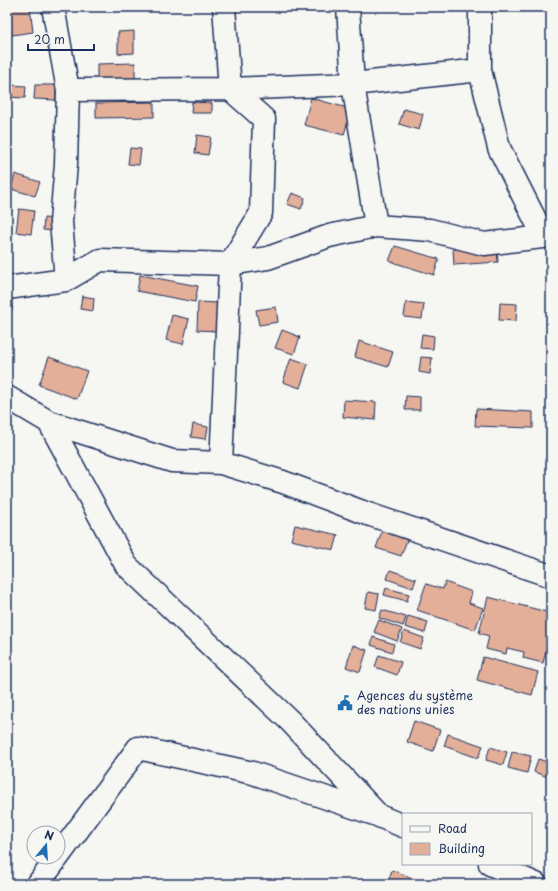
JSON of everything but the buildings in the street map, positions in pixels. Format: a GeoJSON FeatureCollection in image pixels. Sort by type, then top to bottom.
{"type":"FeatureCollection","features":[{"type":"Feature","properties":{"kind":"street"},"geometry":{"type":"LineString","coordinates":[[53,7],[68,90],[66,164],[61,222],[66,280]]}},
{"type":"Feature","properties":{"kind":"street"},"geometry":{"type":"LineString","coordinates":[[221,463],[230,264],[261,213],[264,119],[230,89],[224,7]]}},
{"type":"Feature","properties":{"kind":"street"},"geometry":{"type":"LineString","coordinates":[[348,7],[353,84],[376,226]]}},
{"type":"Feature","properties":{"kind":"street"},"geometry":{"type":"LineString","coordinates":[[7,288],[66,280],[100,260],[230,264],[268,258],[329,236],[376,226],[430,230],[484,244],[547,236],[499,148],[480,70],[480,7]]}},
{"type":"Feature","properties":{"kind":"street"},"geometry":{"type":"LineString","coordinates":[[68,90],[230,89],[353,84],[480,70]]}},
{"type":"Feature","properties":{"kind":"street"},"geometry":{"type":"LineString","coordinates":[[7,397],[49,422],[172,461],[221,463],[283,482],[368,514],[551,576]]}},
{"type":"Feature","properties":{"kind":"street"},"geometry":{"type":"LineString","coordinates":[[49,422],[126,565],[290,721],[379,816]]}},
{"type":"Feature","properties":{"kind":"street"},"geometry":{"type":"LineString","coordinates":[[66,846],[138,748],[253,773],[379,816],[402,826]]}},
{"type":"Feature","properties":{"kind":"street"},"geometry":{"type":"LineString","coordinates":[[38,884],[52,865]]}},
{"type":"Feature","properties":{"kind":"street"},"geometry":{"type":"LineString","coordinates":[[492,865],[536,884]]}},
{"type":"Feature","properties":{"kind":"place","name":"Agences du système des nations unies"},"geometry":{"type":"Point","coordinates":[345,703]}}]}
